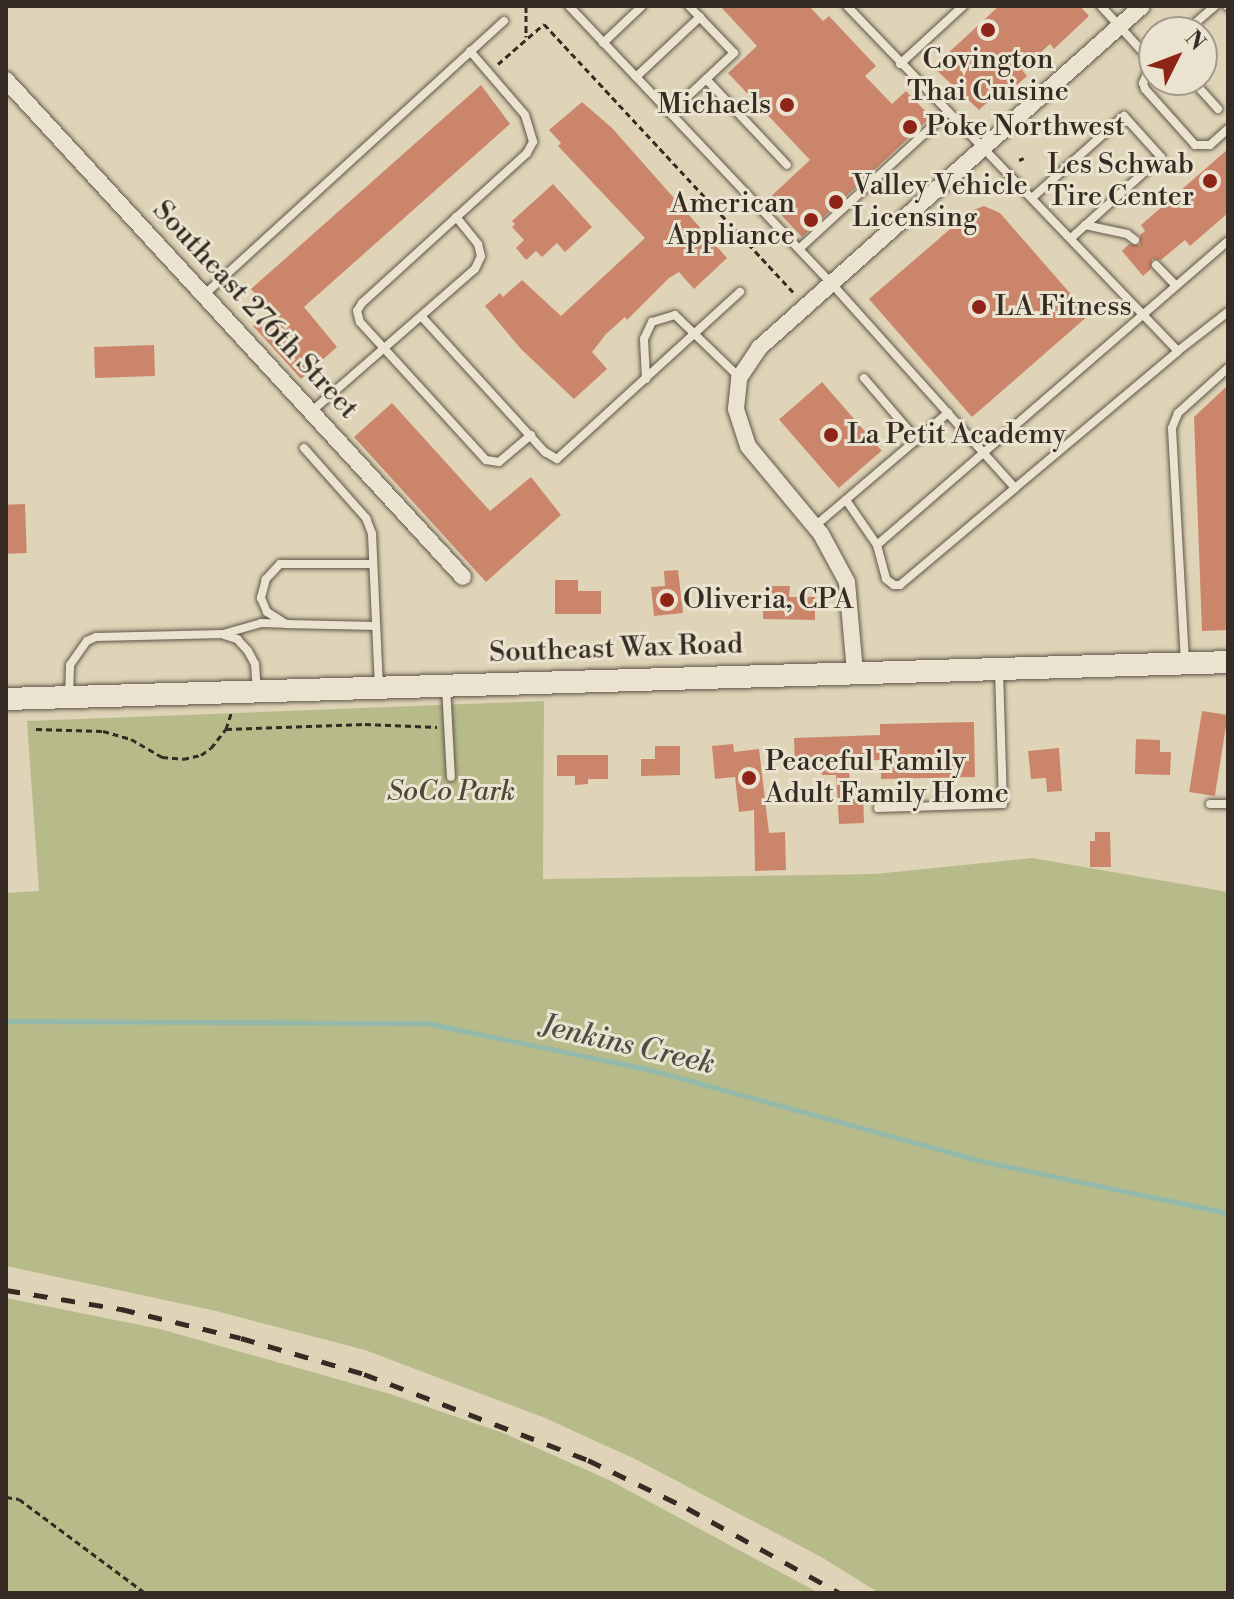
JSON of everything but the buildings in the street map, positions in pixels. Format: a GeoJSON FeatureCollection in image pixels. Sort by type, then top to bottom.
{"type":"FeatureCollection","features":[{"type":"Feature","properties":{"kind":"street"},"geometry":{"type":"LineString","coordinates":[[855,672],[847,582],[815,526],[748,446],[739,427],[738,383],[759,348],[987,148],[1142,6]]}},
{"type":"Feature","properties":{"kind":"street","name":"Southeast 276th Street"},"geometry":{"type":"LineString","coordinates":[[6,80],[463,577]]}},
{"type":"Feature","properties":{"kind":"street","name":"Southeast Wax Road"},"geometry":{"type":"LineString","coordinates":[[6,699],[1228,662]]}},
{"type":"Feature","properties":{"kind":"lane"},"geometry":{"type":"LineString","coordinates":[[569,6],[832,284],[1015,488]]}},
{"type":"Feature","properties":{"kind":"lane"},"geometry":{"type":"LineString","coordinates":[[603,43],[642,6]]}},
{"type":"Feature","properties":{"kind":"lane"},"geometry":{"type":"LineString","coordinates":[[670,113],[734,53],[689,6]]}},
{"type":"Feature","properties":{"kind":"lane"},"geometry":{"type":"LineString","coordinates":[[847,6],[900,64],[987,148],[1178,351]]}},
{"type":"Feature","properties":{"kind":"lane"},"geometry":{"type":"LineString","coordinates":[[900,64],[963,6]]}},
{"type":"Feature","properties":{"kind":"lane"},"geometry":{"type":"LineString","coordinates":[[1101,6],[1138,45]]}},
{"type":"Feature","properties":{"kind":"lane"},"geometry":{"type":"LineString","coordinates":[[636,77],[700,17]]}},
{"type":"Feature","properties":{"kind":"lane"},"geometry":{"type":"LineString","coordinates":[[205,294],[504,21]]}},
{"type":"Feature","properties":{"kind":"lane"},"geometry":{"type":"LineString","coordinates":[[470,51],[525,115],[533,142],[527,153],[357,311],[360,322],[384,350],[493,464],[531,435]]}},
{"type":"Feature","properties":{"kind":"lane"},"geometry":{"type":"LineString","coordinates":[[706,79],[787,165]]}},
{"type":"Feature","properties":{"kind":"lane"},"geometry":{"type":"LineString","coordinates":[[1151,96],[1195,145],[1210,145],[1228,129]]}},
{"type":"Feature","properties":{"kind":"lane"},"geometry":{"type":"LineString","coordinates":[[1206,96],[1218,109]]}},
{"type":"Feature","properties":{"kind":"lane"},"geometry":{"type":"LineString","coordinates":[[799,249],[948,112]]}},
{"type":"Feature","properties":{"kind":"lane"},"geometry":{"type":"LineString","coordinates":[[1033,197],[1124,116],[1161,157],[1071,238]]}},
{"type":"Feature","properties":{"kind":"lane"},"geometry":{"type":"LineString","coordinates":[[312,411],[475,269],[481,256],[478,244],[456,217]]}},
{"type":"Feature","properties":{"kind":"lane"},"geometry":{"type":"LineString","coordinates":[[1085,225],[1127,234],[1135,240]]}},
{"type":"Feature","properties":{"kind":"lane"},"geometry":{"type":"LineString","coordinates":[[877,545],[1228,241]]}},
{"type":"Feature","properties":{"kind":"lane"},"geometry":{"type":"LineString","coordinates":[[1156,265],[1176,286]]}},
{"type":"Feature","properties":{"kind":"lane"},"geometry":{"type":"LineString","coordinates":[[422,317],[552,458],[564,457],[740,292]]}},
{"type":"Feature","properties":{"kind":"lane"},"geometry":{"type":"LineString","coordinates":[[846,500],[877,545],[886,579],[900,585],[1228,312]]}},
{"type":"Feature","properties":{"kind":"lane"},"geometry":{"type":"LineString","coordinates":[[646,379],[644,339],[652,322],[675,315],[738,383]]}},
{"type":"Feature","properties":{"kind":"lane"},"geometry":{"type":"LineString","coordinates":[[1185,663],[1172,428],[1178,413],[1228,368]]}},
{"type":"Feature","properties":{"kind":"lane"},"geometry":{"type":"LineString","coordinates":[[864,378],[917,440]]}},
{"type":"Feature","properties":{"kind":"lane"},"geometry":{"type":"LineString","coordinates":[[815,526],[948,413]]}},
{"type":"Feature","properties":{"kind":"lane"},"geometry":{"type":"LineString","coordinates":[[304,448],[366,518],[372,534],[379,687]]}},
{"type":"Feature","properties":{"kind":"lane"},"geometry":{"type":"LineString","coordinates":[[286,624],[267,612],[261,598],[266,579],[280,564],[372,564]]}},
{"type":"Feature","properties":{"kind":"lane"},"geometry":{"type":"LineString","coordinates":[[69,697],[70,665],[87,641],[96,637],[223,634],[261,623],[376,626]]}},
{"type":"Feature","properties":{"kind":"lane"},"geometry":{"type":"LineString","coordinates":[[223,634],[237,639],[248,651],[255,664],[257,691]]}},
{"type":"Feature","properties":{"kind":"lane"},"geometry":{"type":"LineString","coordinates":[[878,808],[1003,804],[999,668]]}},
{"type":"Feature","properties":{"kind":"lane"},"geometry":{"type":"LineString","coordinates":[[446,685],[451,777]]}},
{"type":"Feature","properties":{"kind":"lane"},"geometry":{"type":"LineString","coordinates":[[1210,804],[1228,804]]}},
{"type":"Feature","properties":{"kind":"path"},"geometry":{"type":"LineString","coordinates":[[526,6],[526,37]]}},
{"type":"Feature","properties":{"kind":"path"},"geometry":{"type":"LineString","coordinates":[[495,67],[544,24],[796,295]]}},
{"type":"Feature","properties":{"kind":"path"},"geometry":{"type":"LineString","coordinates":[[36,729],[103,731],[131,739],[162,757],[183,759],[201,755],[226,729],[232,710],[232,691]]}},
{"type":"Feature","properties":{"kind":"path"},"geometry":{"type":"LineString","coordinates":[[226,729],[365,724],[449,728]]}},
{"type":"Feature","properties":{"kind":"path"},"geometry":{"type":"LineString","coordinates":[[6,1497],[19,1499],[145,1593]]}},
{"type":"Feature","properties":{"kind":"green space","name":"SoCo Park"},"geometry":{"type":"Polygon","coordinates":[[[544,701],[543,879],[875,874],[1032,858],[1228,892],[1228,1593],[879,1593],[823,1558],[637,1460],[545,1418],[365,1350],[216,1311],[6,1266],[6,893],[39,891],[27,721],[544,701]]]}},
{"type":"Feature","properties":{"kind":"green space"},"geometry":{"type":"Polygon","coordinates":[[[6,1298],[160,1329],[390,1394],[506,1434],[609,1480],[819,1593],[6,1593],[6,1298]]]}},
{"type":"Feature","properties":{"kind":"waterway","name":"Jenkins Creek"},"geometry":{"type":"LineString","coordinates":[[6,1021],[426,1023],[651,1070],[986,1162],[1228,1213]]}},
{"type":"Feature","properties":{"kind":"railway"},"geometry":{"type":"LineString","coordinates":[[6,1290],[121,1309],[241,1338],[364,1374],[588,1460],[687,1508],[840,1593]]}},
{"type":"Feature","properties":{"kind":"place","name":"Covington Thai Cuisine"},"geometry":{"type":"Point","coordinates":[988,30]}},
{"type":"Feature","properties":{"kind":"place","name":"Michaels"},"geometry":{"type":"Point","coordinates":[787,105]}},
{"type":"Feature","properties":{"kind":"place","name":"Poke Northwest"},"geometry":{"type":"Point","coordinates":[910,127]}},
{"type":"Feature","properties":{"kind":"place","name":"Les Schwab Tire Center"},"geometry":{"type":"Point","coordinates":[1210,181]}},
{"type":"Feature","properties":{"kind":"place","name":"Valley Vehicle Licensing"},"geometry":{"type":"Point","coordinates":[836,202]}},
{"type":"Feature","properties":{"kind":"place","name":"American Appliance"},"geometry":{"type":"Point","coordinates":[811,220]}},
{"type":"Feature","properties":{"kind":"place","name":"LA Fitness"},"geometry":{"type":"Point","coordinates":[979,307]}},
{"type":"Feature","properties":{"kind":"place","name":"La Petit Academy"},"geometry":{"type":"Point","coordinates":[831,435]}},
{"type":"Feature","properties":{"kind":"place","name":"Oliveria, CPA"},"geometry":{"type":"Point","coordinates":[667,600]}},
{"type":"Feature","properties":{"kind":"place","name":"Peaceful Family Adult Family Home"},"geometry":{"type":"Point","coordinates":[749,778]}}]}
